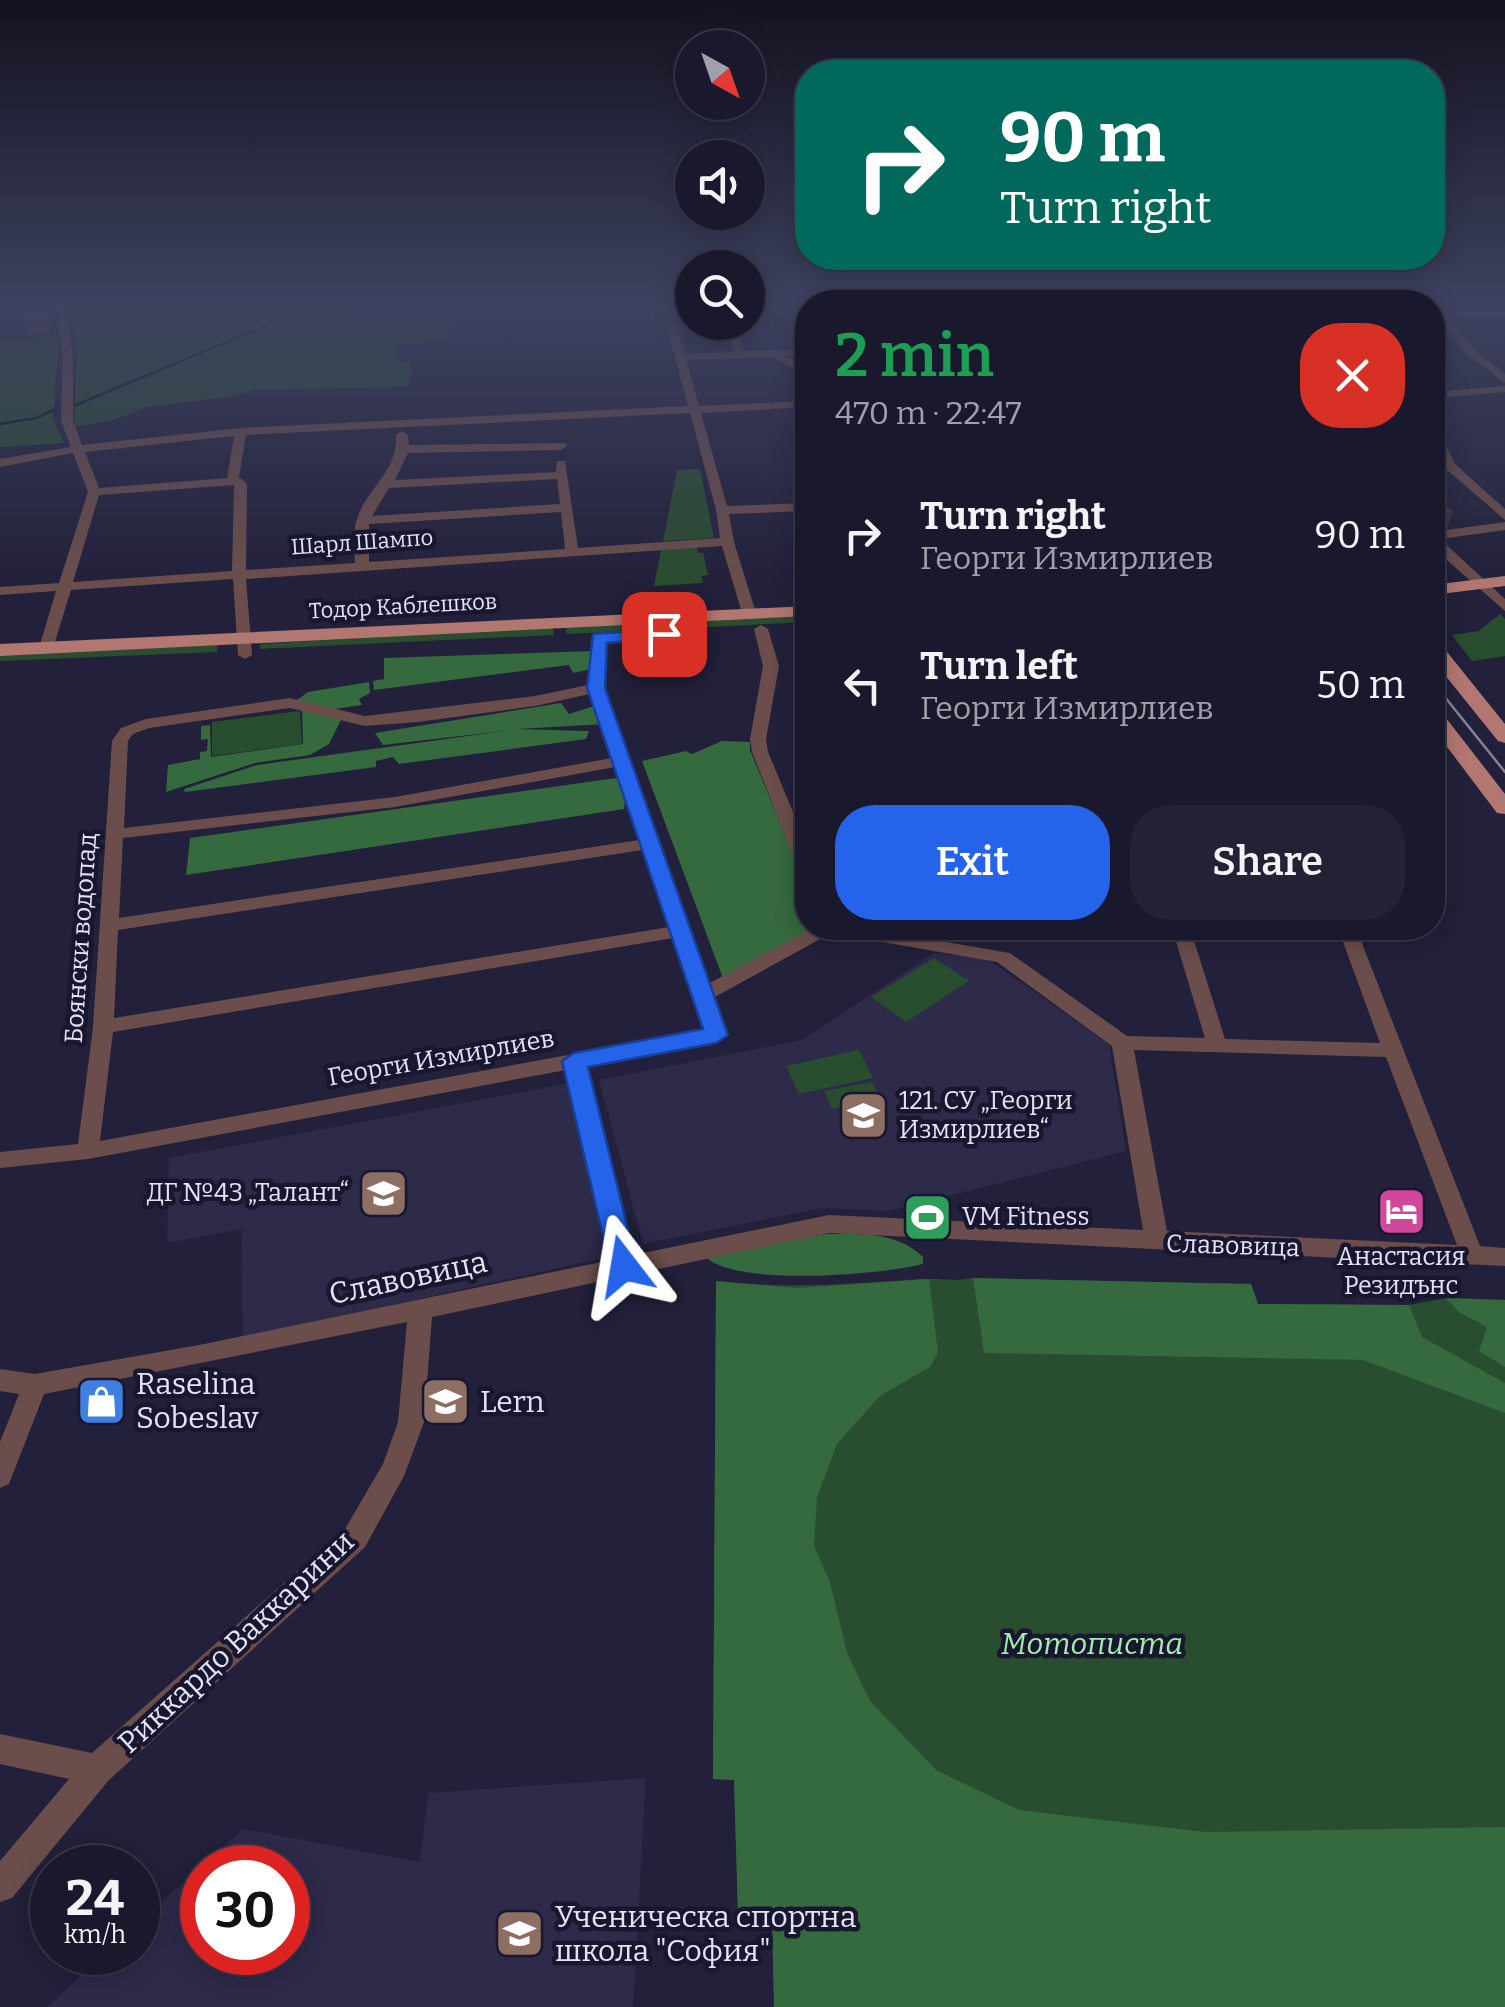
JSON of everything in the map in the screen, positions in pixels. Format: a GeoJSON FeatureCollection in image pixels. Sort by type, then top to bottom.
{"type":"FeatureCollection","features":[{"type":"Feature","properties":{"kind":"main road"},"geometry":{"type":"LineString","coordinates":[[1445,588],[1505,581]]}},
{"type":"Feature","properties":{"kind":"main road","name":"Тодор Каблешков"},"geometry":{"type":"LineString","coordinates":[[0,650],[599,638],[755,621],[795,613]]}},
{"type":"Feature","properties":{"kind":"main road","name":"Тодор Каблешков"},"geometry":{"type":"LineString","coordinates":[[0,667],[245,646],[755,621],[795,626]]}},
{"type":"Feature","properties":{"kind":"main road"},"geometry":{"type":"LineString","coordinates":[[1445,662],[1505,737]]}},
{"type":"Feature","properties":{"kind":"main road"},"geometry":{"type":"LineString","coordinates":[[1445,730],[1505,808]]}},
{"type":"Feature","properties":{"kind":"street"},"geometry":{"type":"LineString","coordinates":[[46,648],[94,492],[67,421],[67,399]]}},
{"type":"Feature","properties":{"kind":"street"},"geometry":{"type":"LineString","coordinates":[[691,399],[727,542],[770,666],[758,739],[795,839]]}},
{"type":"Feature","properties":{"kind":"street"},"geometry":{"type":"LineString","coordinates":[[0,463],[242,432],[795,405]]}},
{"type":"Feature","properties":{"kind":"street"},"geometry":{"type":"LineString","coordinates":[[560,416],[562,475],[572,552]]}},
{"type":"Feature","properties":{"kind":"street"},"geometry":{"type":"LineString","coordinates":[[362,565],[364,520],[404,449],[398,424]]}},
{"type":"Feature","properties":{"kind":"street"},"geometry":{"type":"LineString","coordinates":[[242,432],[233,478],[241,484],[242,497],[240,572],[245,646]]}},
{"type":"Feature","properties":{"kind":"street"},"geometry":{"type":"LineString","coordinates":[[404,449],[561,446]]}},
{"type":"Feature","properties":{"kind":"street"},"geometry":{"type":"LineString","coordinates":[[1445,456],[1449,465],[1505,516]]}},
{"type":"Feature","properties":{"kind":"street"},"geometry":{"type":"LineString","coordinates":[[387,484],[562,475]]}},
{"type":"Feature","properties":{"kind":"street"},"geometry":{"type":"LineString","coordinates":[[94,492],[236,481]]}},
{"type":"Feature","properties":{"kind":"street"},"geometry":{"type":"LineString","coordinates":[[722,510],[795,507]]}},
{"type":"Feature","properties":{"kind":"street"},"geometry":{"type":"LineString","coordinates":[[364,520],[565,508]]}},
{"type":"Feature","properties":{"kind":"street"},"geometry":{"type":"LineString","coordinates":[[1445,536],[1505,526]]}},
{"type":"Feature","properties":{"kind":"street","name":"Шарл Шампо"},"geometry":{"type":"LineString","coordinates":[[0,591],[727,542]]}},
{"type":"Feature","properties":{"kind":"street"},"geometry":{"type":"LineString","coordinates":[[1445,550],[1505,607]]}},
{"type":"Feature","properties":{"kind":"street","name":"Георги Измирлиев"},"geometry":{"type":"LineString","coordinates":[[0,1160],[88,1151],[716,1035],[596,688],[599,638]]}},
{"type":"Feature","properties":{"kind":"street","name":"Боянски водопад"},"geometry":{"type":"LineString","coordinates":[[88,1151],[103,1028],[120,741],[128,731],[146,724],[290,703],[365,720],[535,702],[596,688]]}},
{"type":"Feature","properties":{"kind":"street"},"geometry":{"type":"LineString","coordinates":[[116,834],[395,802],[622,761]]}},
{"type":"Feature","properties":{"kind":"street"},"geometry":{"type":"LineString","coordinates":[[110,925],[650,844]]}},
{"type":"Feature","properties":{"kind":"street"},"geometry":{"type":"LineString","coordinates":[[103,1028],[680,932]]}},
{"type":"Feature","properties":{"kind":"street"},"geometry":{"type":"LineString","coordinates":[[703,996],[807,940]]}},
{"type":"Feature","properties":{"kind":"street"},"geometry":{"type":"LineString","coordinates":[[901,940],[1003,957],[1122,1043],[1394,1050]]}},
{"type":"Feature","properties":{"kind":"street"},"geometry":{"type":"LineString","coordinates":[[1185,940],[1216,1045]]}},
{"type":"Feature","properties":{"kind":"street"},"geometry":{"type":"LineString","coordinates":[[1352,940],[1472,1256]]}},
{"type":"Feature","properties":{"kind":"street"},"geometry":{"type":"LineString","coordinates":[[1122,1043],[1157,1242]]}},
{"type":"Feature","properties":{"kind":"street"},"geometry":{"type":"LineString","coordinates":[[574,1061],[624,1266]]}},
{"type":"Feature","properties":{"kind":"street","name":"Славовица"},"geometry":{"type":"LineString","coordinates":[[0,1380],[35,1385],[828,1224],[1505,1257]]}},
{"type":"Feature","properties":{"kind":"street","name":"Риккардо Ваккарини"},"geometry":{"type":"LineString","coordinates":[[0,1886],[97,1770],[355,1538],[395,1468],[411,1422],[420,1309]]}},
{"type":"Feature","properties":{"kind":"street"},"geometry":{"type":"LineString","coordinates":[[0,1476],[35,1385]]}},
{"type":"Feature","properties":{"kind":"street"},"geometry":{"type":"LineString","coordinates":[[0,1749],[97,1770]]}},
{"type":"Feature","properties":{"kind":"shaded area","name":"121. СУ „Георги Измирлиев“"},"geometry":{"type":"Polygon","coordinates":[[[934,953],[986,958],[1109,1044],[1126,1151],[888,1211],[822,1208],[643,1244],[599,1080],[802,1040],[934,953]]]}},
{"type":"Feature","properties":{"kind":"shaded area","name":"ДГ №43 „Талант“"},"geometry":{"type":"Polygon","coordinates":[[[570,1083],[617,1255],[243,1338],[241,1229],[167,1243],[169,1158],[570,1083]]]}},
{"type":"Feature","properties":{"kind":"shaded area","name":"Ученическа спортна школа \"София\""},"geometry":{"type":"Polygon","coordinates":[[[646,1778],[633,2007],[47,2007],[81,1975],[160,1975],[160,1903],[180,1885],[180,1975],[310,1975],[310,1845],[225,1845],[243,1829],[420,1862],[428,1793],[646,1778]]]}},
{"type":"Feature","properties":{"kind":"green space"},"geometry":{"type":"Polygon","coordinates":[[[0,399],[55,399],[53,419],[64,443],[0,447],[0,399]]]}},
{"type":"Feature","properties":{"kind":"green space"},"geometry":{"type":"Polygon","coordinates":[[[75,399],[214,399],[147,407],[113,420],[74,427],[75,399]]]}},
{"type":"Feature","properties":{"kind":"green space"},"geometry":{"type":"Polygon","coordinates":[[[700,469],[714,538],[663,541],[677,470],[700,469]]]}},
{"type":"Feature","properties":{"kind":"green space"},"geometry":{"type":"Polygon","coordinates":[[[697,547],[698,553],[703,553],[708,575],[701,576],[703,583],[654,586],[661,550],[697,547]]]}},
{"type":"Feature","properties":{"kind":"green space"},"geometry":{"type":"Polygon","coordinates":[[[1500,614],[1505,619],[1505,656],[1472,661],[1452,635],[1479,631],[1500,614]]]}},
{"type":"Feature","properties":{"kind":"green space"},"geometry":{"type":"Polygon","coordinates":[[[795,616],[795,623],[566,634],[566,627],[795,616]]]}},
{"type":"Feature","properties":{"kind":"green space"},"geometry":{"type":"Polygon","coordinates":[[[553,627],[554,635],[259,649],[261,644],[553,627]]]}},
{"type":"Feature","properties":{"kind":"green space"},"geometry":{"type":"Polygon","coordinates":[[[218,645],[217,652],[0,661],[0,655],[218,645]]]}},
{"type":"Feature","properties":{"kind":"green space"},"geometry":{"type":"Polygon","coordinates":[[[594,651],[592,669],[573,673],[569,665],[374,690],[373,681],[384,679],[384,658],[594,651]]]}},
{"type":"Feature","properties":{"kind":"green space"},"geometry":{"type":"Polygon","coordinates":[[[369,682],[370,693],[359,699],[362,705],[321,711],[294,702],[308,692],[369,682]]]}},
{"type":"Feature","properties":{"kind":"green space"},"geometry":{"type":"Polygon","coordinates":[[[561,703],[569,714],[594,706],[606,724],[517,729],[589,731],[586,739],[399,764],[393,757],[376,761],[376,767],[185,792],[184,789],[257,765],[504,731],[383,745],[375,733],[561,703]]]}},
{"type":"Feature","properties":{"kind":"green space"},"geometry":{"type":"Polygon","coordinates":[[[302,708],[342,718],[329,744],[310,755],[255,763],[166,792],[168,765],[200,759],[200,752],[207,751],[208,739],[201,740],[201,726],[210,725],[211,757],[303,744],[302,708]]]}},
{"type":"Feature","properties":{"kind":"green space"},"geometry":{"type":"Polygon","coordinates":[[[300,711],[302,744],[212,756],[212,722],[300,711]]]}},
{"type":"Feature","properties":{"kind":"green space"},"geometry":{"type":"Polygon","coordinates":[[[722,741],[750,742],[795,859],[797,940],[724,981],[642,761],[686,751],[692,754],[722,741]]]}},
{"type":"Feature","properties":{"kind":"green space"},"geometry":{"type":"Polygon","coordinates":[[[616,778],[626,791],[624,809],[186,875],[190,838],[616,778]]]}},
{"type":"Feature","properties":{"kind":"green space"},"geometry":{"type":"Polygon","coordinates":[[[934,958],[969,981],[906,1022],[871,997],[934,958]]]}},
{"type":"Feature","properties":{"kind":"green space"},"geometry":{"type":"Polygon","coordinates":[[[859,1050],[873,1078],[799,1094],[786,1066],[859,1050]]]}},
{"type":"Feature","properties":{"kind":"green space"},"geometry":{"type":"Polygon","coordinates":[[[872,1082],[881,1099],[832,1109],[824,1091],[872,1082]]]}},
{"type":"Feature","properties":{"kind":"green space"},"geometry":{"type":"Polygon","coordinates":[[[826,1234],[890,1238],[913,1249],[923,1257],[923,1264],[812,1276],[750,1273],[708,1259],[711,1254],[826,1234]]]}},
{"type":"Feature","properties":{"kind":"green space","name":"Мотописта"},"geometry":{"type":"Polygon","coordinates":[[[973,1278],[1251,1284],[1258,1304],[1409,1305],[1446,1298],[1505,1300],[1505,2007],[774,2007],[772,1916],[738,1914],[734,1780],[713,1779],[716,1281],[793,1285],[973,1278]]]}},
{"type":"Feature","properties":{"kind":"green space"},"geometry":{"type":"Polygon","coordinates":[[[973,1278],[1251,1284],[1258,1304],[1409,1305],[1422,1337],[1505,1383],[1505,1413],[1363,1360],[984,1353],[973,1278]]]}},
{"type":"Feature","properties":{"kind":"green space"},"geometry":{"type":"Polygon","coordinates":[[[929,1279],[938,1352],[930,1367],[880,1396],[837,1444],[817,1497],[814,1546],[830,1582],[847,1653],[870,1701],[936,1770],[1019,1810],[1205,1832],[1505,1827],[1505,2007],[774,2007],[772,1916],[738,1914],[734,1780],[713,1779],[716,1281],[797,1288],[929,1279]]]}},
{"type":"Feature","properties":{"kind":"green space"},"geometry":{"type":"Polygon","coordinates":[[[1446,1298],[1505,1300],[1505,1367],[1479,1351],[1487,1327],[1459,1312],[1446,1298]]]}},
{"type":"Feature","properties":{"kind":"waterway"},"geometry":{"type":"LineString","coordinates":[[76,405],[91,399]]}},
{"type":"Feature","properties":{"kind":"waterway"},"geometry":{"type":"LineString","coordinates":[[0,424],[36,418],[58,408]]}},
{"type":"Feature","properties":{"kind":"tram line"},"geometry":{"type":"LineString","coordinates":[[1445,697],[1505,772]]}},
{"type":"Feature","properties":{"kind":"place","name":"121. СУ „Георги Измирлиев“"},"geometry":{"type":"Point","coordinates":[864,1115]}},
{"type":"Feature","properties":{"kind":"place","name":"ДГ №43 „Талант“"},"geometry":{"type":"Point","coordinates":[384,1193]}},
{"type":"Feature","properties":{"kind":"place","name":"Анастасия Резидънс"},"geometry":{"type":"Point","coordinates":[1401,1211]}},
{"type":"Feature","properties":{"kind":"place","name":"VM Fitness"},"geometry":{"type":"Point","coordinates":[927,1217]}},
{"type":"Feature","properties":{"kind":"place","name":"Raselina Sobeslav"},"geometry":{"type":"Point","coordinates":[101,1401]}},
{"type":"Feature","properties":{"kind":"place","name":"Lern"},"geometry":{"type":"Point","coordinates":[445,1402]}},
{"type":"Feature","properties":{"kind":"place","name":"Ученическа спортна школа \"София\""},"geometry":{"type":"Point","coordinates":[520,1934]}},
{"type":"Feature","properties":{"kind":"route"},"geometry":{"type":"LineString","coordinates":[[624,1266],[574,1061],[716,1035],[596,688],[599,638],[664,634]]}}]}
